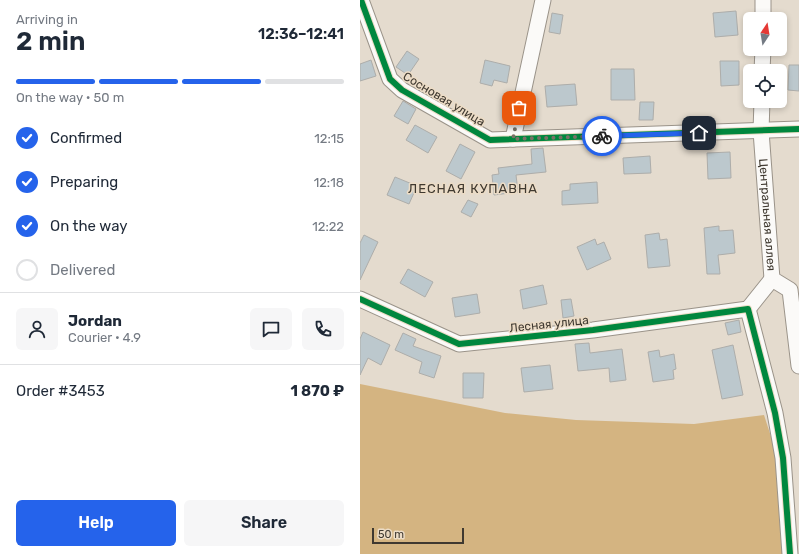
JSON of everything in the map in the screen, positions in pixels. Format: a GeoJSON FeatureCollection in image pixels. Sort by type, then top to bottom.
{"type":"FeatureCollection","features":[{"type":"Feature","properties":{"kind":"street","name":"Сосновая улица"},"geometry":{"type":"LineString","coordinates":[[361,0],[390,79],[402,90],[490,140],[799,129]]}},
{"type":"Feature","properties":{"kind":"street"},"geometry":{"type":"LineString","coordinates":[[513,139],[543,0]]}},
{"type":"Feature","properties":{"kind":"street"},"geometry":{"type":"LineString","coordinates":[[763,0],[763,12]]}},
{"type":"Feature","properties":{"kind":"street","name":"Центральная аллея"},"geometry":{"type":"LineString","coordinates":[[762,108],[761,131],[772,278],[790,290],[799,366]]}},
{"type":"Feature","properties":{"kind":"street"},"geometry":{"type":"LineString","coordinates":[[772,278],[748,309],[775,413],[784,458],[790,554]]}},
{"type":"Feature","properties":{"kind":"street","name":"Лесная улица"},"geometry":{"type":"LineString","coordinates":[[360,298],[459,344],[593,330],[748,309]]}},
{"type":"Feature","properties":{"kind":"shaded area"},"geometry":{"type":"Polygon","coordinates":[[[360,384],[505,413],[576,420],[694,424],[764,415],[775,449],[787,554],[360,554],[360,384]]]}},
{"type":"Feature","properties":{"kind":"building"},"geometry":{"type":"Polygon","coordinates":[[[736,11],[738,35],[715,37],[713,13],[736,11]]]}},
{"type":"Feature","properties":{"kind":"building"},"geometry":{"type":"Polygon","coordinates":[[[552,13],[563,15],[560,34],[549,32],[552,13]]]}},
{"type":"Feature","properties":{"kind":"building"},"geometry":{"type":"Polygon","coordinates":[[[407,51],[419,59],[408,75],[396,67],[407,51]]]}},
{"type":"Feature","properties":{"kind":"building"},"geometry":{"type":"Polygon","coordinates":[[[371,60],[376,76],[360,81],[360,64],[371,60]]]}},
{"type":"Feature","properties":{"kind":"building"},"geometry":{"type":"Polygon","coordinates":[[[485,60],[510,66],[507,83],[494,80],[492,86],[480,83],[485,60]]]}},
{"type":"Feature","properties":{"kind":"building"},"geometry":{"type":"Polygon","coordinates":[[[720,61],[739,61],[739,85],[721,86],[720,61]]]}},
{"type":"Feature","properties":{"kind":"building"},"geometry":{"type":"Polygon","coordinates":[[[789,65],[799,65],[799,91],[788,90],[789,65]]]}},
{"type":"Feature","properties":{"kind":"building"},"geometry":{"type":"Polygon","coordinates":[[[611,69],[634,69],[635,100],[611,100],[611,69]]]}},
{"type":"Feature","properties":{"kind":"building"},"geometry":{"type":"Polygon","coordinates":[[[575,84],[577,105],[547,107],[545,86],[575,84]]]}},
{"type":"Feature","properties":{"kind":"building"},"geometry":{"type":"Polygon","coordinates":[[[403,101],[416,109],[408,124],[394,116],[403,101]]]}},
{"type":"Feature","properties":{"kind":"building"},"geometry":{"type":"Polygon","coordinates":[[[640,102],[654,102],[653,120],[639,120],[640,102]]]}},
{"type":"Feature","properties":{"kind":"building"},"geometry":{"type":"Polygon","coordinates":[[[415,125],[437,137],[428,153],[406,140],[415,125]]]}},
{"type":"Feature","properties":{"kind":"building"},"geometry":{"type":"Polygon","coordinates":[[[460,144],[475,152],[461,179],[446,171],[460,144]]]}},
{"type":"Feature","properties":{"kind":"building"},"geometry":{"type":"Polygon","coordinates":[[[543,148],[546,172],[516,175],[518,192],[494,195],[492,175],[499,174],[498,168],[532,164],[531,149],[543,148]]]}},
{"type":"Feature","properties":{"kind":"building"},"geometry":{"type":"Polygon","coordinates":[[[730,152],[731,178],[708,179],[707,153],[730,152]]]}},
{"type":"Feature","properties":{"kind":"building"},"geometry":{"type":"Polygon","coordinates":[[[650,156],[651,173],[624,174],[623,158],[650,156]]]}},
{"type":"Feature","properties":{"kind":"building"},"geometry":{"type":"Polygon","coordinates":[[[395,177],[417,186],[409,204],[387,195],[395,177]]]}},
{"type":"Feature","properties":{"kind":"building"},"geometry":{"type":"Polygon","coordinates":[[[597,182],[598,203],[562,205],[562,191],[570,190],[570,184],[597,182]]]}},
{"type":"Feature","properties":{"kind":"building"},"geometry":{"type":"Polygon","coordinates":[[[468,200],[478,204],[471,217],[461,212],[468,200]]]}},
{"type":"Feature","properties":{"kind":"building"},"geometry":{"type":"Polygon","coordinates":[[[719,226],[719,231],[733,230],[735,253],[718,255],[720,274],[707,274],[704,228],[719,226]]]}},
{"type":"Feature","properties":{"kind":"building"},"geometry":{"type":"Polygon","coordinates":[[[659,233],[660,240],[667,239],[670,266],[648,268],[645,235],[659,233]]]}},
{"type":"Feature","properties":{"kind":"building"},"geometry":{"type":"Polygon","coordinates":[[[364,235],[378,242],[360,280],[360,243],[364,235]]]}},
{"type":"Feature","properties":{"kind":"building"},"geometry":{"type":"Polygon","coordinates":[[[595,239],[597,245],[604,242],[611,259],[587,270],[577,247],[595,239]]]}},
{"type":"Feature","properties":{"kind":"building"},"geometry":{"type":"Polygon","coordinates":[[[408,269],[433,282],[425,297],[400,283],[408,269]]]}},
{"type":"Feature","properties":{"kind":"building"},"geometry":{"type":"Polygon","coordinates":[[[543,285],[547,304],[523,309],[520,290],[543,285]]]}},
{"type":"Feature","properties":{"kind":"building"},"geometry":{"type":"Polygon","coordinates":[[[477,294],[480,313],[455,317],[452,298],[477,294]]]}},
{"type":"Feature","properties":{"kind":"building"},"geometry":{"type":"Polygon","coordinates":[[[571,299],[574,316],[563,318],[561,300],[571,299]]]}},
{"type":"Feature","properties":{"kind":"building"},"geometry":{"type":"Polygon","coordinates":[[[739,320],[741,332],[728,335],[725,323],[739,320]]]}},
{"type":"Feature","properties":{"kind":"building"},"geometry":{"type":"Polygon","coordinates":[[[363,332],[390,345],[381,365],[368,358],[360,375],[360,339],[363,332]]]}},
{"type":"Feature","properties":{"kind":"building"},"geometry":{"type":"Polygon","coordinates":[[[403,333],[416,339],[413,346],[441,356],[434,378],[419,373],[422,362],[395,350],[403,333]]]}},
{"type":"Feature","properties":{"kind":"building"},"geometry":{"type":"Polygon","coordinates":[[[589,343],[590,353],[622,349],[626,380],[610,382],[609,368],[578,371],[575,344],[589,343]]]}},
{"type":"Feature","properties":{"kind":"building"},"geometry":{"type":"Polygon","coordinates":[[[733,345],[743,395],[722,399],[712,350],[733,345]]]}},
{"type":"Feature","properties":{"kind":"building"},"geometry":{"type":"Polygon","coordinates":[[[659,350],[660,357],[674,354],[676,369],[673,370],[674,379],[653,382],[648,352],[659,350]]]}},
{"type":"Feature","properties":{"kind":"building"},"geometry":{"type":"Polygon","coordinates":[[[550,365],[553,389],[524,392],[521,368],[550,365]]]}},
{"type":"Feature","properties":{"kind":"building"},"geometry":{"type":"Polygon","coordinates":[[[463,373],[484,373],[483,398],[463,398],[463,373]]]}},
{"type":"Feature","properties":{"kind":"cycle path"},"geometry":{"type":"LineString","coordinates":[[361,0],[390,79],[402,90],[490,140],[799,129]]}},
{"type":"Feature","properties":{"kind":"cycle path"},"geometry":{"type":"LineString","coordinates":[[360,299],[459,344],[593,330],[748,309],[775,413],[783,458],[790,554]]}},
{"type":"Feature","properties":{"kind":"way so far"},"geometry":{"type":"LineString","coordinates":[[519,108],[513,139],[602,136]]}},
{"type":"Feature","properties":{"kind":"district","name":"ЛЕСНАЯ КУПАВНА"},"geometry":{"type":"Point","coordinates":[473,188]}},
{"type":"Feature","properties":{"kind":"route"},"geometry":{"type":"LineString","coordinates":[[602,136],[699,133]]}}]}
